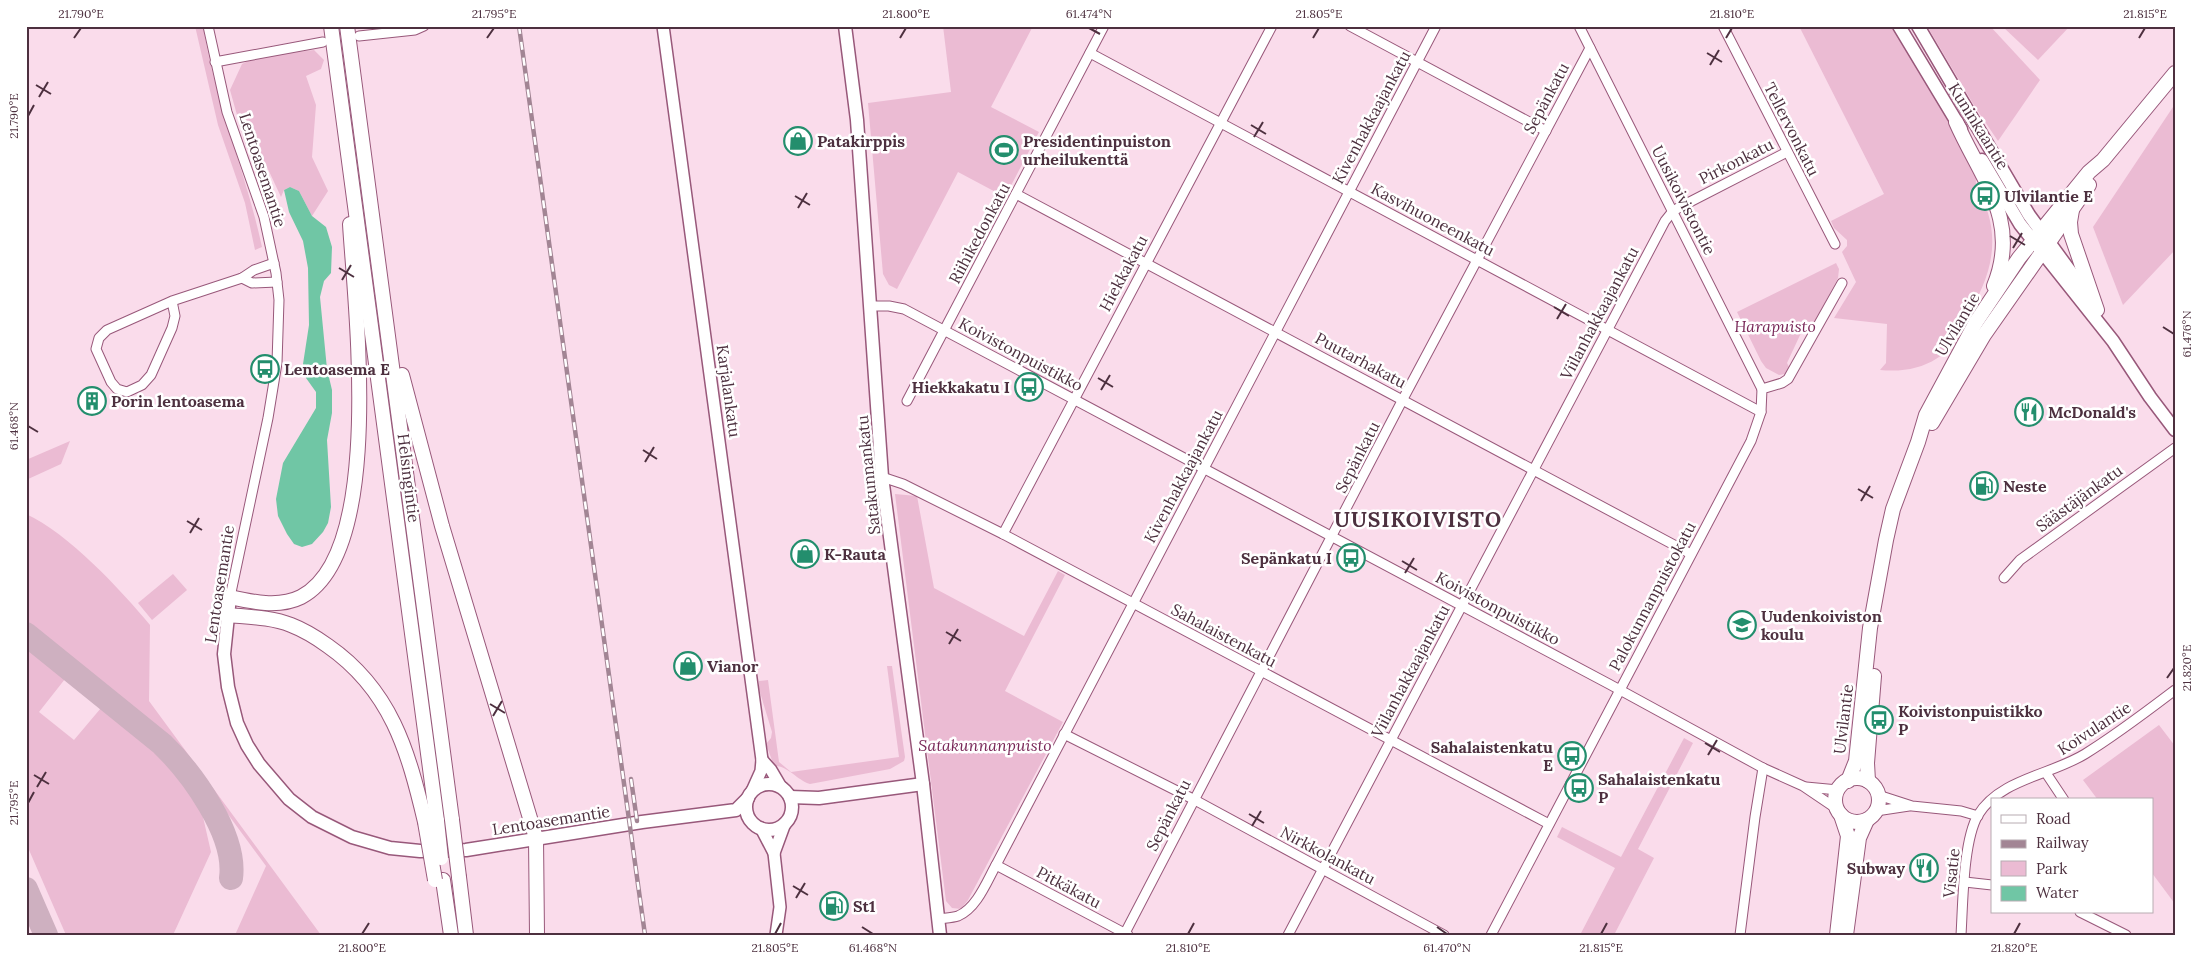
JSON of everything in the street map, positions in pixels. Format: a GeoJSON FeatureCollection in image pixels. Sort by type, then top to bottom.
{"type":"FeatureCollection","features":[{"type":"Feature","properties":{"kind":"main road","name":"Helsingintie"},"geometry":{"type":"LineString","coordinates":[[332,26],[431,821],[439,880],[451,935]]}},
{"type":"Feature","properties":{"kind":"main road","name":"Helsingintie"},"geometry":{"type":"LineString","coordinates":[[348,26],[466,935]]}},
{"type":"Feature","properties":{"kind":"main road","name":"Satakunnankatu"},"geometry":{"type":"LineString","coordinates":[[845,26],[857,120],[882,477],[924,784],[940,935]]}},
{"type":"Feature","properties":{"kind":"main road","name":"Kuninkaantie"},"geometry":{"type":"LineString","coordinates":[[1899,26],[1956,122],[2040,241]]}},
{"type":"Feature","properties":{"kind":"main road","name":"Kuninkaantie"},"geometry":{"type":"LineString","coordinates":[[1918,26],[2029,215],[2040,241]]}},
{"type":"Feature","properties":{"kind":"main road"},"geometry":{"type":"LineString","coordinates":[[2040,241],[2089,172],[2102,160],[2175,73]]}},
{"type":"Feature","properties":{"kind":"main road"},"geometry":{"type":"LineString","coordinates":[[230,597],[250,602],[270,603],[299,598],[310,591],[330,570],[343,541],[349,519],[355,487],[358,366],[343,114]]}},
{"type":"Feature","properties":{"kind":"main road"},"geometry":{"type":"LineString","coordinates":[[1956,122],[1991,188],[1997,204],[2002,234],[2003,255],[2000,271],[1976,322]]}},
{"type":"Feature","properties":{"kind":"main road"},"geometry":{"type":"LineString","coordinates":[[2040,241],[2073,207],[2094,178],[2102,160]]}},
{"type":"Feature","properties":{"kind":"main road"},"geometry":{"type":"LineString","coordinates":[[2073,207],[2070,222],[2071,234],[2097,310],[2113,341]]}},
{"type":"Feature","properties":{"kind":"main road"},"geometry":{"type":"LineString","coordinates":[[2040,241],[2097,310]]}},
{"type":"Feature","properties":{"kind":"main road"},"geometry":{"type":"LineString","coordinates":[[2040,241],[2175,430]]}},
{"type":"Feature","properties":{"kind":"main road","name":"Ulvilantie"},"geometry":{"type":"LineString","coordinates":[[1843,786],[1856,761],[1870,628],[1886,540],[1893,509],[1926,416],[1976,322],[2040,241]]}},
{"type":"Feature","properties":{"kind":"main road","name":"Ulvilantie"},"geometry":{"type":"LineString","coordinates":[[1918,442],[1934,421],[2040,241]]}},
{"type":"Feature","properties":{"kind":"main road"},"geometry":{"type":"LineString","coordinates":[[383,293],[396,339],[403,383],[439,516],[536,838],[538,935]]}},
{"type":"Feature","properties":{"kind":"main road","name":"Ulvilantie"},"geometry":{"type":"LineString","coordinates":[[1868,781],[1867,762],[1881,570]]}},
{"type":"Feature","properties":{"kind":"main road","name":"Lentoasemantie"},"geometry":{"type":"LineString","coordinates":[[230,597],[224,654],[228,687],[238,723],[251,751],[272,782],[289,799],[312,817],[333,829],[371,844],[390,848],[420,851],[466,850],[536,838],[736,810]]}},
{"type":"Feature","properties":{"kind":"main road"},"geometry":{"type":"LineString","coordinates":[[227,615],[268,619],[291,625],[317,638],[358,671],[387,708],[396,725],[431,821]]}},
{"type":"Feature","properties":{"kind":"main road"},"geometry":{"type":"LineString","coordinates":[[1837,935],[1848,836],[1835,800],[1843,786],[1860,779],[1868,781],[1874,787],[1878,795],[1879,804],[1859,838],[1846,935]]}},
{"type":"Feature","properties":{"kind":"main road"},"geometry":{"type":"LineString","coordinates":[[818,798],[785,792],[767,784],[750,794],[736,810],[756,825],[770,830],[785,823],[792,810],[818,798],[924,784]]}},
{"type":"Feature","properties":{"kind":"main road"},"geometry":{"type":"LineString","coordinates":[[785,792],[792,810]]}},
{"type":"Feature","properties":{"kind":"main road"},"geometry":{"type":"LineString","coordinates":[[750,794],[746,810],[756,825]]}},
{"type":"Feature","properties":{"kind":"main road"},"geometry":{"type":"LineString","coordinates":[[1839,812],[1849,820],[1858,822],[1872,815]]}},
{"type":"Feature","properties":{"kind":"main road"},"geometry":{"type":"LineString","coordinates":[[439,880],[444,935]]}},
{"type":"Feature","properties":{"kind":"street","name":"Lentoasemantie"},"geometry":{"type":"LineString","coordinates":[[208,26],[227,112],[264,217],[274,263],[279,308],[277,363],[268,418],[230,597]]}},
{"type":"Feature","properties":{"kind":"street"},"geometry":{"type":"LineString","coordinates":[[360,36],[415,30],[424,26]]}},
{"type":"Feature","properties":{"kind":"street","name":"Karjalankatu"},"geometry":{"type":"LineString","coordinates":[[663,26],[762,760],[761,771],[750,794]]}},
{"type":"Feature","properties":{"kind":"street","name":"Riihikedonkatu"},"geometry":{"type":"LineString","coordinates":[[907,401],[1104,26]]}},
{"type":"Feature","properties":{"kind":"street","name":"Hiekkakatu"},"geometry":{"type":"LineString","coordinates":[[1003,534],[1272,26]]}},
{"type":"Feature","properties":{"kind":"street"},"geometry":{"type":"LineString","coordinates":[[1350,26],[1546,131]]}},
{"type":"Feature","properties":{"kind":"street","name":"Kivenhakkaajankatu"},"geometry":{"type":"LineString","coordinates":[[938,919],[957,916],[963,913],[977,898],[996,865],[1132,602],[1436,26]]}},
{"type":"Feature","properties":{"kind":"street","name":"Uusikoivistontie"},"geometry":{"type":"LineString","coordinates":[[1579,26],[1762,389]]}},
{"type":"Feature","properties":{"kind":"street","name":"Tellervonkatu"},"geometry":{"type":"LineString","coordinates":[[1723,26],[1786,152],[1835,244]]}},
{"type":"Feature","properties":{"kind":"street"},"geometry":{"type":"LineString","coordinates":[[215,62],[323,42]]}},
{"type":"Feature","properties":{"kind":"street","name":"Sepänkatu"},"geometry":{"type":"LineString","coordinates":[[1126,934],[1193,799],[1590,48]]}},
{"type":"Feature","properties":{"kind":"street","name":"Kasvihuoneenkatu"},"geometry":{"type":"LineString","coordinates":[[1090,53],[1221,121],[1761,412]]}},
{"type":"Feature","properties":{"kind":"street","name":"Pirkonkatu"},"geometry":{"type":"LineString","coordinates":[[1673,211],[1786,152]]}},
{"type":"Feature","properties":{"kind":"street","name":"Puutarhakatu"},"geometry":{"type":"LineString","coordinates":[[1016,194],[1691,554]]}},
{"type":"Feature","properties":{"kind":"street","name":"Viilanhakkaajankatu"},"geometry":{"type":"LineString","coordinates":[[1288,935],[1607,330],[1665,221],[1673,211]]}},
{"type":"Feature","properties":{"kind":"street"},"geometry":{"type":"LineString","coordinates":[[172,301],[175,316],[172,328],[151,374],[142,385],[127,392],[117,389],[111,382],[96,349],[99,338],[120,323],[172,301],[242,278],[254,270],[274,263]]}},
{"type":"Feature","properties":{"kind":"street"},"geometry":{"type":"LineString","coordinates":[[242,278],[252,283],[277,282]]}},
{"type":"Feature","properties":{"kind":"street"},"geometry":{"type":"LineString","coordinates":[[1762,389],[1788,379],[1842,283]]}},
{"type":"Feature","properties":{"kind":"street","name":"Koivistonpuistikko"},"geometry":{"type":"LineString","coordinates":[[870,306],[889,306],[904,309],[1764,768],[1803,786],[1839,812]]}},
{"type":"Feature","properties":{"kind":"street","name":"Palokunnanpuistokatu"},"geometry":{"type":"LineString","coordinates":[[1491,935],[1751,441],[1761,412],[1762,389]]}},
{"type":"Feature","properties":{"kind":"street","name":"Säästäjänkatu"},"geometry":{"type":"LineString","coordinates":[[2004,578],[2020,560],[2175,448]]}},
{"type":"Feature","properties":{"kind":"street","name":"Sahalaistenkatu"},"geometry":{"type":"LineString","coordinates":[[882,477],[903,484],[1003,534],[1549,824]]}},
{"type":"Feature","properties":{"kind":"street","name":"Koivulantie"},"geometry":{"type":"LineString","coordinates":[[1994,798],[2012,786],[2065,766],[2104,742],[2175,690]]}},
{"type":"Feature","properties":{"kind":"street","name":"Nirkkolankatu"},"geometry":{"type":"LineString","coordinates":[[1064,734],[1193,799],[1444,935]]}},
{"type":"Feature","properties":{"kind":"street","name":"Karjalankatu"},"geometry":{"type":"LineString","coordinates":[[762,760],[785,792]]}},
{"type":"Feature","properties":{"kind":"street"},"geometry":{"type":"LineString","coordinates":[[1740,935],[1755,817],[1764,768]]}},
{"type":"Feature","properties":{"kind":"street"},"geometry":{"type":"LineString","coordinates":[[2046,773],[2063,798]]}},
{"type":"Feature","properties":{"kind":"street","name":"Koivistonpuistikko"},"geometry":{"type":"LineString","coordinates":[[1803,786],[1843,786]]}},
{"type":"Feature","properties":{"kind":"street"},"geometry":{"type":"LineString","coordinates":[[1878,795],[1912,806],[1961,811],[1978,816]]}},
{"type":"Feature","properties":{"kind":"street","name":"Koivulantie"},"geometry":{"type":"LineString","coordinates":[[1978,816],[1991,802]]}},
{"type":"Feature","properties":{"kind":"street"},"geometry":{"type":"LineString","coordinates":[[1872,815],[1912,806]]}},
{"type":"Feature","properties":{"kind":"street","name":"Visatie"},"geometry":{"type":"LineString","coordinates":[[1961,935],[1970,839],[1978,816]]}},
{"type":"Feature","properties":{"kind":"street"},"geometry":{"type":"LineString","coordinates":[[774,853],[785,823]]}},
{"type":"Feature","properties":{"kind":"street"},"geometry":{"type":"LineString","coordinates":[[756,825],[774,853],[780,907],[776,935]]}},
{"type":"Feature","properties":{"kind":"street","name":"Pitkäkatu"},"geometry":{"type":"LineString","coordinates":[[996,865],[1126,934]]}},
{"type":"Feature","properties":{"kind":"street"},"geometry":{"type":"LineString","coordinates":[[1965,882],[1991,885]]}},
{"type":"Feature","properties":{"kind":"street"},"geometry":{"type":"LineString","coordinates":[[2084,914],[2126,935]]}},
{"type":"Feature","properties":{"kind":"green space"},"geometry":{"type":"Polygon","coordinates":[[[195,26],[203,26],[215,82],[248,192],[262,247],[255,250],[245,203],[218,125],[195,26]]]}},
{"type":"Feature","properties":{"kind":"green space"},"geometry":{"type":"Polygon","coordinates":[[[943,26],[1033,26],[991,107],[1039,132],[1005,197],[958,172],[897,289],[889,285],[883,274],[868,103],[951,92],[943,26]]]}},
{"type":"Feature","properties":{"kind":"green space"},"geometry":{"type":"Polygon","coordinates":[[[1799,26],[1892,26],[1971,160],[1977,174],[1977,190],[1988,213],[1991,228],[1991,256],[1988,269],[1979,295],[1965,320],[1969,323],[1961,335],[1943,354],[1921,366],[1895,371],[1880,370],[1886,363],[1887,324],[1834,318],[1856,282],[1842,252],[1847,246],[1847,240],[1834,228],[1831,221],[1884,194],[1799,26]]]}},
{"type":"Feature","properties":{"kind":"green space"},"geometry":{"type":"Polygon","coordinates":[[[1927,26],[1990,26],[2040,80],[1998,141],[1975,107],[1927,26]]]}},
{"type":"Feature","properties":{"kind":"green space"},"geometry":{"type":"Polygon","coordinates":[[[2002,26],[2070,26],[2038,60],[2002,26]]]}},
{"type":"Feature","properties":{"kind":"green space"},"geometry":{"type":"Polygon","coordinates":[[[314,50],[324,60],[321,69],[306,76],[316,105],[312,157],[328,191],[312,216],[299,191],[290,187],[284,190],[281,197],[267,167],[256,167],[244,140],[230,90],[242,64],[256,57],[314,50]]]}},
{"type":"Feature","properties":{"kind":"green space"},"geometry":{"type":"Polygon","coordinates":[[[2175,104],[2175,250],[2123,305],[2093,227],[2175,104]]]}},
{"type":"Feature","properties":{"kind":"green space","name":"Harapuisto"},"geometry":{"type":"Polygon","coordinates":[[[1836,263],[1839,269],[1838,278],[1815,321],[1801,333],[1787,363],[1790,369],[1785,374],[1779,375],[1766,368],[1737,312],[1836,263]]]}},
{"type":"Feature","properties":{"kind":"green space"},"geometry":{"type":"Polygon","coordinates":[[[70,441],[61,464],[26,480],[26,460],[70,441]]]}},
{"type":"Feature","properties":{"kind":"green space","name":"Satakunnanpuisto"},"geometry":{"type":"Polygon","coordinates":[[[895,494],[917,496],[934,588],[1024,636],[1058,571],[1065,575],[1005,691],[1063,722],[968,900],[961,909],[952,908],[946,901],[895,494]]]}},
{"type":"Feature","properties":{"kind":"green space"},"geometry":{"type":"Polygon","coordinates":[[[26,514],[59,534],[76,548],[109,579],[150,625],[149,701],[321,935],[235,935],[266,866],[183,753],[167,736],[26,622],[26,514]]]}},
{"type":"Feature","properties":{"kind":"green space"},"geometry":{"type":"Polygon","coordinates":[[[173,574],[187,590],[152,620],[138,603],[173,574]]]}},
{"type":"Feature","properties":{"kind":"green space"},"geometry":{"type":"Polygon","coordinates":[[[26,648],[65,679],[39,712],[74,740],[101,708],[155,751],[171,767],[196,800],[203,817],[211,852],[173,935],[66,935],[26,843],[26,648]]]}},
{"type":"Feature","properties":{"kind":"green space"},"geometry":{"type":"Polygon","coordinates":[[[887,666],[892,666],[904,761],[890,769],[810,784],[801,779],[788,770],[774,766],[766,744],[771,738],[772,732],[759,689],[759,681],[768,680],[779,762],[791,772],[899,757],[887,666]]]}},
{"type":"Feature","properties":{"kind":"green space"},"geometry":{"type":"Polygon","coordinates":[[[2159,725],[2175,746],[2175,904],[2154,876],[2154,798],[2096,798],[2083,780],[2159,725]]]}},
{"type":"Feature","properties":{"kind":"green space"},"geometry":{"type":"Polygon","coordinates":[[[1684,738],[1693,743],[1638,849],[1654,858],[1614,935],[1580,935],[1615,868],[1557,837],[1562,827],[1621,857],[1684,738]]]}},
{"type":"Feature","properties":{"kind":"water"},"geometry":{"type":"Polygon","coordinates":[[[290,187],[299,191],[312,216],[326,227],[332,247],[331,273],[324,281],[320,297],[327,369],[332,390],[332,413],[327,440],[331,507],[328,523],[323,532],[312,544],[302,547],[294,544],[287,534],[278,516],[276,499],[283,463],[316,408],[316,392],[306,378],[303,364],[309,325],[308,268],[303,241],[289,212],[284,190],[290,187]]]}},
{"type":"Feature","properties":{"kind":"taxiway"},"geometry":{"type":"LineString","coordinates":[[26,634],[162,744],[174,756],[199,788],[220,824],[231,861],[231,878]]}},
{"type":"Feature","properties":{"kind":"taxiway"},"geometry":{"type":"LineString","coordinates":[[26,889],[46,935]]}},
{"type":"Feature","properties":{"kind":"railway"},"geometry":{"type":"LineString","coordinates":[[519,26],[645,935]]}},
{"type":"Feature","properties":{"kind":"railway"},"geometry":{"type":"LineString","coordinates":[[631,779],[637,821]]}},
{"type":"Feature","properties":{"kind":"place","name":"Patakirppis"},"geometry":{"type":"Point","coordinates":[798,141]}},
{"type":"Feature","properties":{"kind":"place","name":"Presidentinpuiston urheilukenttä"},"geometry":{"type":"Point","coordinates":[1004,150]}},
{"type":"Feature","properties":{"kind":"place","name":"Ulvilantie E"},"geometry":{"type":"Point","coordinates":[1985,196]}},
{"type":"Feature","properties":{"kind":"place","name":"Lentoasema E"},"geometry":{"type":"Point","coordinates":[265,369]}},
{"type":"Feature","properties":{"kind":"place","name":"Hiekkakatu I"},"geometry":{"type":"Point","coordinates":[1029,387]}},
{"type":"Feature","properties":{"kind":"place","name":"Porin lentoasema"},"geometry":{"type":"Point","coordinates":[92,401]}},
{"type":"Feature","properties":{"kind":"place","name":"McDonald's"},"geometry":{"type":"Point","coordinates":[2029,412]}},
{"type":"Feature","properties":{"kind":"place","name":"Neste"},"geometry":{"type":"Point","coordinates":[1984,486]}},
{"type":"Feature","properties":{"kind":"place","name":"K-Rauta"},"geometry":{"type":"Point","coordinates":[805,554]}},
{"type":"Feature","properties":{"kind":"place","name":"Sepänkatu I"},"geometry":{"type":"Point","coordinates":[1351,558]}},
{"type":"Feature","properties":{"kind":"place","name":"Uudenkoiviston koulu"},"geometry":{"type":"Point","coordinates":[1742,625]}},
{"type":"Feature","properties":{"kind":"place","name":"Vianor"},"geometry":{"type":"Point","coordinates":[688,666]}},
{"type":"Feature","properties":{"kind":"place","name":"Koivistonpuistikko P"},"geometry":{"type":"Point","coordinates":[1879,720]}},
{"type":"Feature","properties":{"kind":"place","name":"Sahalaistenkatu E"},"geometry":{"type":"Point","coordinates":[1572,756]}},
{"type":"Feature","properties":{"kind":"place","name":"Sahalaistenkatu P"},"geometry":{"type":"Point","coordinates":[1579,788]}},
{"type":"Feature","properties":{"kind":"place","name":"Subway"},"geometry":{"type":"Point","coordinates":[1924,868]}},
{"type":"Feature","properties":{"kind":"place","name":"St1"},"geometry":{"type":"Point","coordinates":[834,906]}},
{"type":"Feature","properties":{"kind":"district","name":"UUSIKOIVISTO"},"geometry":{"type":"Point","coordinates":[1418,520]}}]}
